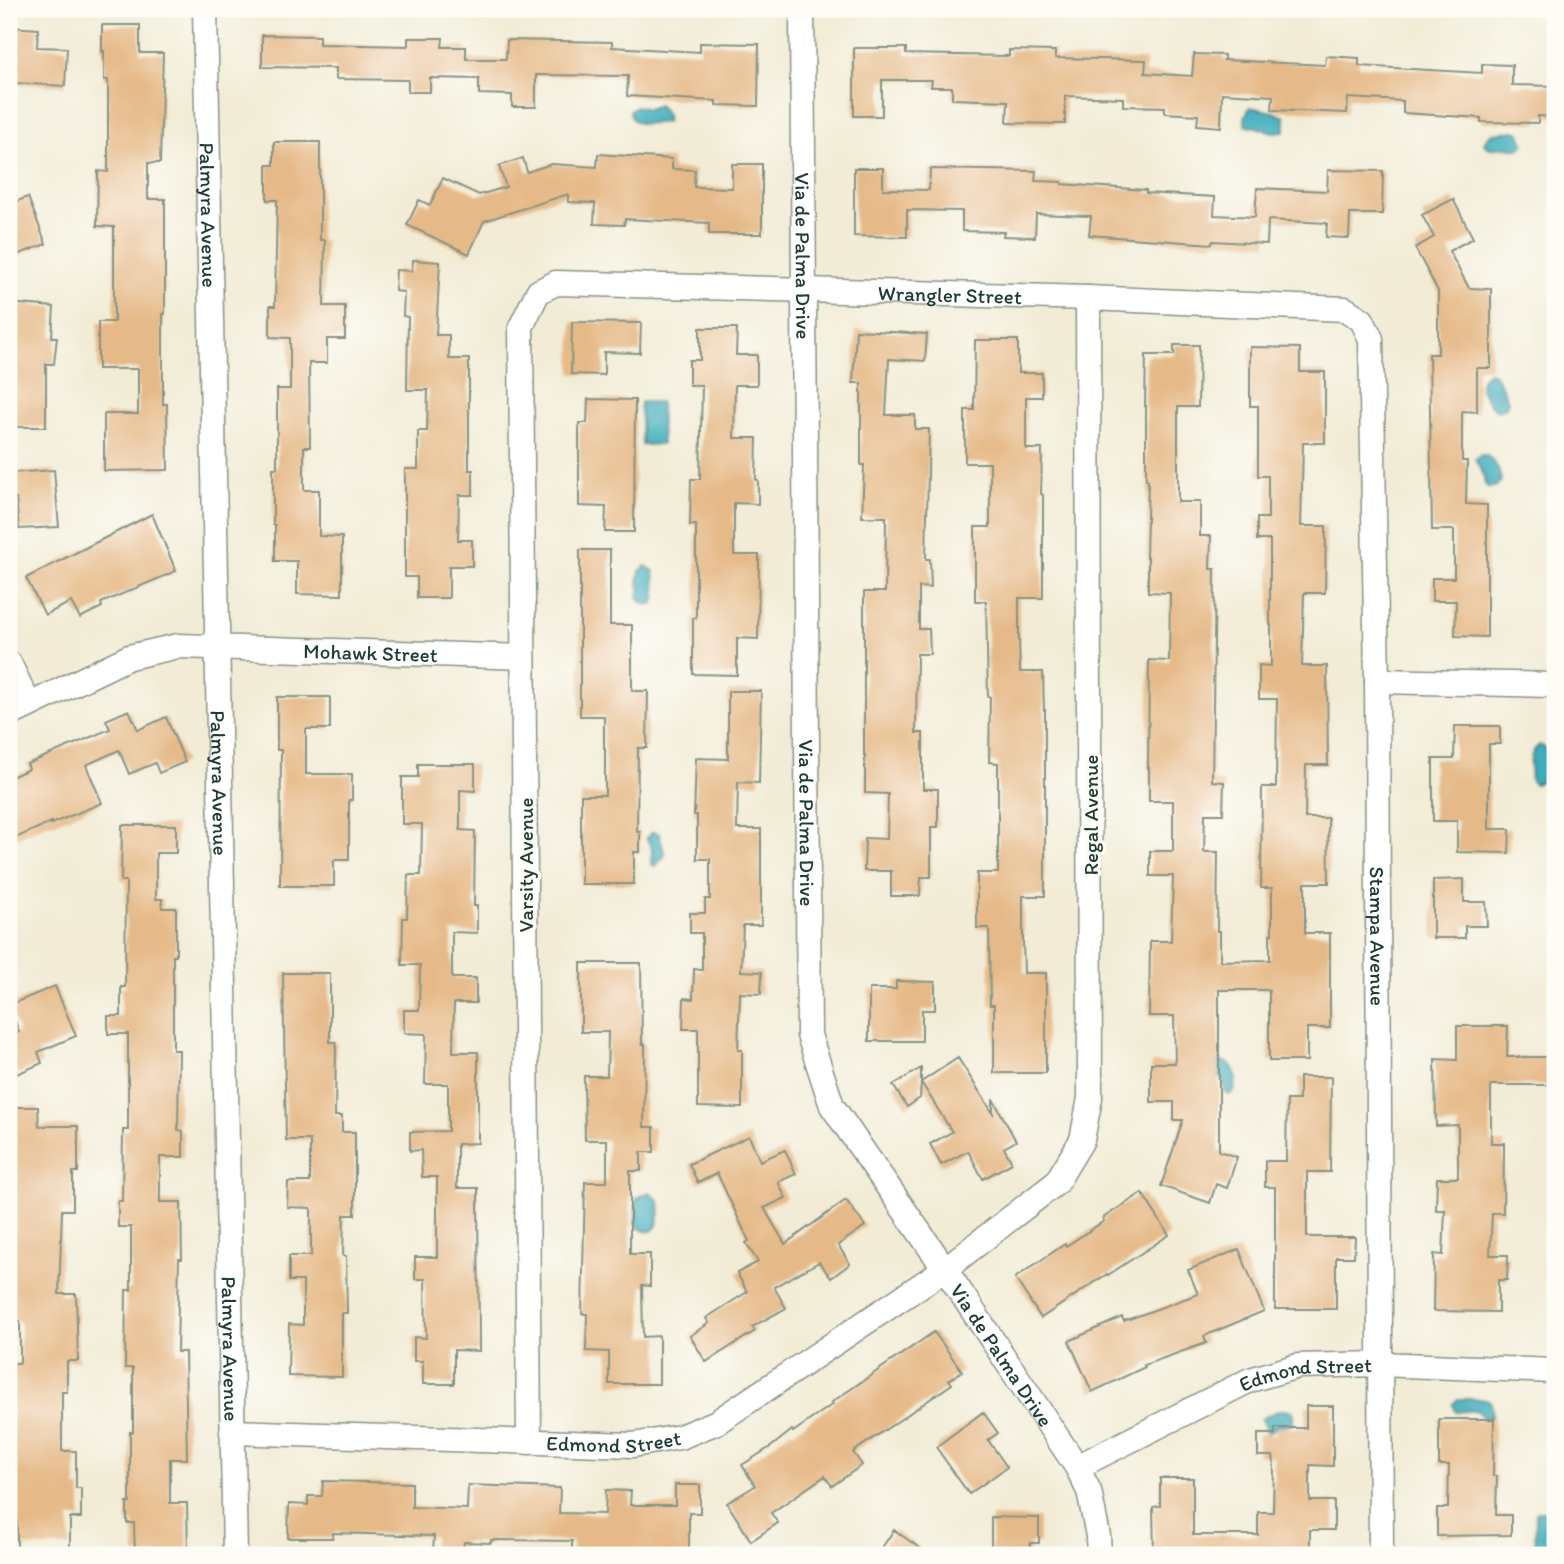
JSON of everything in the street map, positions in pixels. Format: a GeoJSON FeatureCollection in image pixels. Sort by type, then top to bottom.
{"type":"FeatureCollection","features":[{"type":"Feature","properties":{"kind":"street","name":"Palmyra Avenue"},"geometry":{"type":"LineString","coordinates":[[205,9],[235,1555]]}},
{"type":"Feature","properties":{"kind":"street","name":"Via de Palma Drive"},"geometry":{"type":"LineString","coordinates":[[802,9],[809,1035],[832,1106],[1077,1467],[1089,1491],[1099,1555]]}},
{"type":"Feature","properties":{"kind":"street","name":"Wrangler Street"},"geometry":{"type":"LineString","coordinates":[[538,292],[556,283],[1088,298],[1345,309],[1362,320]]}},
{"type":"Feature","properties":{"kind":"street","name":"Varsity Avenue"},"geometry":{"type":"LineString","coordinates":[[529,1442],[521,327],[538,292]]}},
{"type":"Feature","properties":{"kind":"street","name":"Regal Avenue"},"geometry":{"type":"LineString","coordinates":[[945,1269],[1056,1183],[1082,1140],[1090,1098],[1088,298]]}},
{"type":"Feature","properties":{"kind":"street","name":"Stampa Avenue"},"geometry":{"type":"LineString","coordinates":[[1362,320],[1371,339],[1377,681],[1381,1555]]}},
{"type":"Feature","properties":{"kind":"street","name":"Mohawk Street"},"geometry":{"type":"LineString","coordinates":[[19,710],[129,657],[178,646],[523,657]]}},
{"type":"Feature","properties":{"kind":"street"},"geometry":{"type":"LineString","coordinates":[[9,663],[19,710]]}},
{"type":"Feature","properties":{"kind":"street"},"geometry":{"type":"LineString","coordinates":[[1377,681],[1555,685]]}},
{"type":"Feature","properties":{"kind":"street","name":"Edmond Street"},"geometry":{"type":"LineString","coordinates":[[232,1432],[632,1445],[680,1437],[717,1422],[945,1269]]}},
{"type":"Feature","properties":{"kind":"street","name":"Edmond Street"},"geometry":{"type":"LineString","coordinates":[[1077,1467],[1250,1380],[1298,1366],[1379,1364],[1555,1371]]}},
{"type":"Feature","properties":{"kind":"water"},"geometry":{"type":"Polygon","coordinates":[[[658,105],[667,114],[666,122],[643,124],[631,116],[630,110],[636,106],[648,109],[658,105]]]}},
{"type":"Feature","properties":{"kind":"water"},"geometry":{"type":"Polygon","coordinates":[[[1250,107],[1285,117],[1285,131],[1273,132],[1245,124],[1250,107]]]}},
{"type":"Feature","properties":{"kind":"water"},"geometry":{"type":"Polygon","coordinates":[[[1514,131],[1520,133],[1524,143],[1519,149],[1492,148],[1484,144],[1492,134],[1514,131]]]}},
{"type":"Feature","properties":{"kind":"water"},"geometry":{"type":"Polygon","coordinates":[[[1490,372],[1495,374],[1508,400],[1506,407],[1498,411],[1482,391],[1481,380],[1490,372]]]}},
{"type":"Feature","properties":{"kind":"water"},"geometry":{"type":"Polygon","coordinates":[[[640,402],[660,402],[662,444],[642,445],[640,402]]]}},
{"type":"Feature","properties":{"kind":"water"},"geometry":{"type":"Polygon","coordinates":[[[1480,455],[1486,455],[1498,470],[1501,481],[1495,487],[1485,484],[1483,473],[1475,460],[1480,455]]]}},
{"type":"Feature","properties":{"kind":"water"},"geometry":{"type":"Polygon","coordinates":[[[646,566],[654,571],[656,595],[654,603],[648,605],[640,601],[638,596],[641,588],[638,583],[640,571],[646,566]]]}},
{"type":"Feature","properties":{"kind":"water"},"geometry":{"type":"Polygon","coordinates":[[[1540,745],[1545,748],[1547,754],[1542,781],[1535,784],[1531,781],[1531,760],[1533,751],[1540,745]]]}},
{"type":"Feature","properties":{"kind":"water"},"geometry":{"type":"Polygon","coordinates":[[[653,832],[659,834],[665,855],[654,866],[651,860],[652,850],[646,838],[653,832]]]}},
{"type":"Feature","properties":{"kind":"water"},"geometry":{"type":"Polygon","coordinates":[[[1220,1061],[1233,1068],[1236,1081],[1234,1091],[1229,1095],[1225,1092],[1223,1080],[1214,1072],[1216,1062],[1220,1061]]]}},
{"type":"Feature","properties":{"kind":"water"},"geometry":{"type":"Polygon","coordinates":[[[650,1192],[659,1201],[659,1216],[657,1226],[645,1231],[635,1224],[636,1201],[650,1192]]]}},
{"type":"Feature","properties":{"kind":"water"},"geometry":{"type":"Polygon","coordinates":[[[1458,1399],[1489,1400],[1492,1417],[1483,1418],[1477,1410],[1456,1412],[1453,1404],[1458,1399]]]}},
{"type":"Feature","properties":{"kind":"water"},"geometry":{"type":"Polygon","coordinates":[[[1279,1410],[1293,1411],[1293,1424],[1278,1426],[1267,1433],[1261,1419],[1279,1410]]]}},
{"type":"Feature","properties":{"kind":"water"},"geometry":{"type":"Polygon","coordinates":[[[1536,1511],[1553,1511],[1552,1549],[1535,1549],[1536,1511]]]}},
{"type":"Feature","properties":{"kind":"building"},"geometry":{"type":"Polygon","coordinates":[[[102,25],[140,25],[140,53],[163,53],[160,163],[148,163],[148,199],[165,199],[163,404],[167,404],[168,470],[104,471],[104,414],[138,414],[138,369],[98,369],[98,322],[114,322],[114,227],[97,226],[98,171],[108,172],[108,80],[104,80],[102,25]]]}},
{"type":"Feature","properties":{"kind":"building"},"geometry":{"type":"Polygon","coordinates":[[[9,27],[38,29],[37,47],[67,48],[65,86],[12,83],[13,55],[9,54],[9,27]]]}},
{"type":"Feature","properties":{"kind":"building"},"geometry":{"type":"Polygon","coordinates":[[[262,35],[319,36],[319,44],[408,46],[408,38],[443,38],[442,47],[466,47],[466,59],[506,59],[507,40],[612,42],[612,47],[700,52],[700,43],[759,44],[758,106],[716,105],[716,101],[627,96],[628,76],[536,75],[536,107],[512,107],[512,95],[479,94],[479,79],[430,78],[430,92],[408,92],[408,80],[336,79],[336,68],[262,67],[262,35]]]}},
{"type":"Feature","properties":{"kind":"building"},"geometry":{"type":"Polygon","coordinates":[[[854,48],[906,48],[906,54],[1009,56],[1009,50],[1055,51],[1055,58],[1146,60],[1145,73],[1192,76],[1194,54],[1224,55],[1224,60],[1325,65],[1326,56],[1359,58],[1359,66],[1482,73],[1482,64],[1512,65],[1512,85],[1555,86],[1555,117],[1538,116],[1538,123],[1481,122],[1481,118],[1403,113],[1403,101],[1348,98],[1347,113],[1272,110],[1273,96],[1222,93],[1221,127],[1197,125],[1198,115],[1165,113],[1165,107],[1123,106],[1123,98],[1065,96],[1065,124],[1007,123],[1008,101],[952,99],[952,87],[931,87],[932,80],[882,80],[882,116],[854,116],[854,48]]]}},
{"type":"Feature","properties":{"kind":"building"},"geometry":{"type":"Polygon","coordinates":[[[274,142],[320,142],[320,240],[325,240],[324,306],[345,306],[345,339],[327,339],[327,363],[309,363],[310,447],[304,447],[304,490],[319,490],[319,536],[342,537],[342,595],[297,594],[297,561],[275,561],[273,468],[277,468],[277,389],[290,389],[290,338],[270,337],[270,306],[275,306],[277,200],[267,200],[267,165],[274,165],[274,142]]]}},
{"type":"Feature","properties":{"kind":"building"},"geometry":{"type":"Polygon","coordinates":[[[598,154],[672,159],[672,169],[695,170],[694,187],[732,188],[732,164],[762,164],[762,234],[709,234],[709,223],[625,219],[624,225],[594,224],[595,203],[568,202],[568,194],[484,221],[469,254],[407,225],[419,200],[430,205],[443,178],[479,195],[506,187],[499,166],[523,158],[527,172],[551,164],[597,167],[598,154]]]}},
{"type":"Feature","properties":{"kind":"building"},"geometry":{"type":"Polygon","coordinates":[[[854,168],[883,168],[883,189],[929,190],[930,169],[1036,171],[1035,181],[1146,190],[1146,193],[1215,197],[1214,215],[1255,217],[1257,188],[1327,191],[1328,170],[1383,171],[1382,214],[1350,214],[1349,238],[1326,237],[1327,223],[1268,220],[1267,244],[1213,241],[1212,244],[1089,235],[1091,216],[1036,214],[1035,237],[1003,236],[1004,232],[962,231],[962,211],[907,210],[907,237],[854,236],[854,168]]]}},
{"type":"Feature","properties":{"kind":"building"},"geometry":{"type":"Polygon","coordinates":[[[28,197],[46,244],[9,258],[9,204],[28,197]]]}},
{"type":"Feature","properties":{"kind":"building"},"geometry":{"type":"Polygon","coordinates":[[[1453,199],[1473,238],[1449,251],[1469,288],[1491,289],[1491,368],[1477,368],[1477,412],[1462,411],[1462,461],[1467,461],[1466,504],[1487,505],[1487,637],[1455,636],[1456,601],[1432,601],[1432,578],[1454,578],[1454,530],[1432,530],[1429,354],[1438,354],[1438,291],[1415,248],[1434,237],[1422,215],[1453,199]]]}},
{"type":"Feature","properties":{"kind":"building"},"geometry":{"type":"Polygon","coordinates":[[[413,260],[440,262],[436,335],[449,335],[449,359],[469,359],[469,470],[473,470],[473,495],[459,495],[458,540],[472,540],[472,566],[449,566],[449,598],[417,598],[417,577],[405,577],[405,469],[418,469],[418,431],[427,431],[428,390],[407,390],[408,317],[403,316],[404,292],[395,291],[396,270],[412,271],[413,260]]]}},
{"type":"Feature","properties":{"kind":"building"},"geometry":{"type":"Polygon","coordinates":[[[9,303],[54,307],[52,337],[57,337],[54,364],[46,364],[46,427],[9,427],[9,303]]]}},
{"type":"Feature","properties":{"kind":"building"},"geometry":{"type":"Polygon","coordinates":[[[572,322],[641,323],[640,353],[604,352],[604,375],[571,374],[572,322]]]}},
{"type":"Feature","properties":{"kind":"building"},"geometry":{"type":"Polygon","coordinates":[[[700,328],[737,328],[736,355],[757,355],[757,385],[735,385],[734,438],[757,438],[758,504],[734,503],[734,555],[759,555],[758,639],[737,638],[737,675],[693,674],[696,525],[690,525],[691,479],[700,479],[702,385],[689,385],[689,360],[700,360],[700,328]]]}},
{"type":"Feature","properties":{"kind":"building"},"geometry":{"type":"Polygon","coordinates":[[[856,330],[927,334],[925,361],[889,359],[886,415],[915,415],[915,429],[929,429],[926,559],[930,559],[931,588],[919,587],[919,629],[929,629],[930,654],[917,654],[916,733],[923,733],[923,789],[938,789],[938,827],[931,827],[931,877],[921,877],[920,896],[891,896],[891,871],[864,871],[865,838],[887,839],[888,794],[865,793],[864,755],[864,592],[885,592],[886,517],[862,517],[864,465],[861,465],[861,383],[853,383],[856,330]]]}},
{"type":"Feature","properties":{"kind":"building"},"geometry":{"type":"Polygon","coordinates":[[[975,340],[1018,340],[1018,373],[1042,373],[1042,397],[1026,397],[1026,449],[1042,449],[1043,598],[1019,598],[1019,639],[1020,672],[1043,672],[1045,896],[1023,896],[1023,941],[1024,973],[1046,973],[1046,1073],[994,1073],[994,1005],[990,1005],[989,928],[977,928],[977,873],[998,873],[998,763],[989,762],[990,697],[986,601],[975,601],[975,527],[990,527],[990,463],[965,463],[965,410],[974,410],[975,340]]]}},
{"type":"Feature","properties":{"kind":"building"},"geometry":{"type":"Polygon","coordinates":[[[1174,345],[1199,345],[1198,407],[1178,407],[1178,502],[1200,502],[1200,536],[1211,536],[1210,569],[1215,569],[1212,781],[1224,782],[1223,814],[1205,814],[1204,852],[1218,852],[1217,931],[1220,931],[1220,961],[1270,960],[1272,934],[1272,888],[1261,888],[1262,787],[1276,787],[1277,699],[1259,699],[1259,665],[1271,666],[1270,540],[1257,540],[1257,518],[1268,518],[1268,476],[1258,476],[1258,406],[1250,406],[1250,347],[1300,348],[1300,372],[1325,372],[1325,443],[1303,443],[1301,526],[1326,526],[1325,593],[1304,593],[1302,666],[1327,666],[1328,765],[1306,765],[1305,818],[1328,818],[1329,883],[1305,883],[1305,933],[1330,933],[1330,1028],[1307,1028],[1307,1061],[1269,1061],[1269,990],[1219,990],[1219,1151],[1237,1157],[1227,1188],[1216,1184],[1210,1203],[1161,1186],[1183,1120],[1174,1120],[1174,1102],[1151,1102],[1151,1063],[1175,1063],[1174,1016],[1149,1016],[1150,941],[1171,941],[1173,876],[1150,876],[1150,851],[1173,851],[1173,801],[1149,801],[1149,660],[1169,661],[1170,593],[1148,592],[1146,355],[1174,355],[1174,345]]]}},
{"type":"Feature","properties":{"kind":"building"},"geometry":{"type":"Polygon","coordinates":[[[588,399],[635,400],[634,532],[605,532],[606,507],[579,506],[579,423],[587,423],[588,399]]]}},
{"type":"Feature","properties":{"kind":"building"},"geometry":{"type":"Polygon","coordinates":[[[54,470],[59,527],[19,529],[16,499],[9,500],[9,473],[54,470]]]}},
{"type":"Feature","properties":{"kind":"building"},"geometry":{"type":"Polygon","coordinates":[[[152,514],[176,571],[101,603],[102,607],[80,618],[71,602],[45,615],[26,578],[152,514]]]}},
{"type":"Feature","properties":{"kind":"building"},"geometry":{"type":"Polygon","coordinates":[[[580,550],[610,550],[610,625],[632,625],[632,691],[648,691],[647,748],[638,748],[637,832],[640,832],[640,852],[634,852],[634,884],[581,884],[581,795],[605,795],[605,748],[604,716],[580,716],[580,550]]]}},
{"type":"Feature","properties":{"kind":"building"},"geometry":{"type":"Polygon","coordinates":[[[728,691],[761,691],[759,783],[738,782],[737,829],[761,829],[761,925],[743,925],[741,971],[762,972],[761,994],[740,993],[738,1050],[742,1050],[742,1108],[698,1107],[698,1029],[683,1029],[684,998],[693,999],[694,969],[702,970],[702,933],[690,933],[690,913],[705,913],[705,899],[710,899],[710,859],[697,859],[697,815],[694,815],[696,758],[728,759],[728,691]]]}},
{"type":"Feature","properties":{"kind":"building"},"geometry":{"type":"Polygon","coordinates":[[[277,697],[330,697],[330,729],[306,729],[306,774],[352,774],[349,860],[334,860],[334,886],[280,886],[281,750],[277,750],[277,697]]]}},
{"type":"Feature","properties":{"kind":"building"},"geometry":{"type":"Polygon","coordinates":[[[129,710],[138,730],[166,717],[185,762],[159,773],[155,763],[129,774],[119,750],[86,765],[102,803],[9,841],[9,778],[29,769],[27,764],[110,729],[106,720],[129,710]]]}},
{"type":"Feature","properties":{"kind":"building"},"geometry":{"type":"Polygon","coordinates":[[[1455,726],[1500,726],[1500,744],[1489,744],[1489,829],[1510,829],[1509,853],[1457,852],[1457,821],[1433,821],[1433,759],[1454,759],[1455,726]]]}},
{"type":"Feature","properties":{"kind":"building"},"geometry":{"type":"Polygon","coordinates":[[[418,764],[475,764],[475,791],[460,790],[460,830],[475,831],[474,906],[477,906],[477,933],[452,932],[452,978],[476,978],[476,1003],[454,1003],[453,1052],[478,1052],[478,1143],[457,1144],[457,1188],[478,1188],[479,1351],[454,1350],[454,1384],[423,1384],[423,1361],[414,1361],[414,1337],[426,1338],[425,1279],[415,1279],[415,1257],[437,1257],[437,1177],[422,1177],[421,1150],[410,1151],[410,1132],[448,1131],[448,1084],[425,1084],[426,1034],[404,1033],[404,1010],[419,1010],[420,965],[402,965],[403,918],[407,918],[408,875],[421,875],[422,824],[402,824],[402,777],[418,777],[418,764]]]}},
{"type":"Feature","properties":{"kind":"building"},"geometry":{"type":"Polygon","coordinates":[[[122,825],[176,825],[176,853],[156,853],[156,899],[162,899],[162,908],[176,908],[173,1050],[179,1050],[178,1130],[183,1131],[183,1157],[160,1157],[160,1202],[181,1202],[182,1259],[179,1259],[177,1352],[185,1352],[187,1459],[170,1459],[170,1503],[187,1503],[188,1555],[135,1555],[134,1523],[127,1523],[127,1503],[130,1503],[130,1432],[133,1432],[133,1368],[125,1368],[126,1290],[131,1290],[131,1227],[118,1227],[118,1201],[122,1201],[123,1130],[128,1130],[128,1034],[108,1034],[108,1016],[121,1016],[121,987],[125,987],[126,881],[121,881],[122,825]]]}},
{"type":"Feature","properties":{"kind":"building"},"geometry":{"type":"Polygon","coordinates":[[[1464,879],[1464,902],[1486,902],[1487,926],[1465,926],[1465,938],[1433,938],[1433,880],[1464,879]]]}},
{"type":"Feature","properties":{"kind":"building"},"geometry":{"type":"Polygon","coordinates":[[[581,963],[641,963],[642,1044],[645,1044],[644,1127],[654,1127],[654,1152],[641,1152],[641,1171],[630,1171],[630,1254],[650,1254],[650,1286],[642,1285],[643,1337],[659,1336],[659,1384],[609,1384],[609,1352],[586,1351],[587,1314],[582,1314],[585,1182],[607,1182],[607,1140],[585,1140],[584,1076],[607,1076],[608,1032],[581,1032],[581,963]]]}},
{"type":"Feature","properties":{"kind":"building"},"geometry":{"type":"Polygon","coordinates":[[[283,973],[330,973],[330,1042],[336,1042],[335,1116],[342,1116],[342,1132],[355,1132],[355,1215],[344,1215],[343,1256],[346,1256],[347,1313],[342,1313],[342,1377],[288,1376],[289,1324],[303,1325],[303,1281],[289,1281],[289,1256],[311,1256],[311,1208],[287,1207],[288,1182],[310,1182],[310,1140],[286,1140],[283,973]]]}},
{"type":"Feature","properties":{"kind":"building"},"geometry":{"type":"Polygon","coordinates":[[[896,981],[935,982],[935,1010],[922,1010],[922,1041],[869,1041],[869,989],[896,989],[896,981]]]}},
{"type":"Feature","properties":{"kind":"building"},"geometry":{"type":"Polygon","coordinates":[[[55,986],[76,1036],[38,1052],[42,1063],[17,1074],[9,1055],[9,1036],[19,1032],[9,1005],[55,986]]]}},
{"type":"Feature","properties":{"kind":"building"},"geometry":{"type":"Polygon","coordinates":[[[1457,1026],[1508,1026],[1507,1057],[1555,1057],[1555,1085],[1491,1085],[1491,1143],[1504,1143],[1504,1154],[1503,1213],[1492,1213],[1490,1255],[1508,1255],[1507,1280],[1498,1280],[1498,1312],[1433,1311],[1434,1254],[1443,1255],[1445,1210],[1436,1210],[1437,1178],[1458,1178],[1458,1125],[1436,1126],[1435,1059],[1457,1060],[1457,1026]]]}},
{"type":"Feature","properties":{"kind":"building"},"geometry":{"type":"Polygon","coordinates":[[[958,1058],[993,1113],[993,1099],[1016,1141],[1004,1148],[1012,1163],[983,1179],[968,1151],[941,1165],[930,1144],[952,1132],[921,1082],[958,1058]]]}},
{"type":"Feature","properties":{"kind":"building"},"geometry":{"type":"Polygon","coordinates":[[[921,1068],[920,1098],[907,1107],[893,1085],[921,1068]]]}},
{"type":"Feature","properties":{"kind":"building"},"geometry":{"type":"Polygon","coordinates":[[[1299,1077],[1331,1077],[1330,1172],[1307,1172],[1307,1237],[1355,1237],[1354,1257],[1336,1257],[1336,1309],[1275,1309],[1275,1187],[1265,1187],[1265,1161],[1286,1161],[1287,1100],[1299,1100],[1299,1077]]]}},
{"type":"Feature","properties":{"kind":"building"},"geometry":{"type":"Polygon","coordinates":[[[13,1107],[38,1107],[39,1126],[78,1126],[78,1172],[73,1172],[73,1210],[62,1210],[59,1294],[76,1294],[78,1361],[67,1361],[67,1392],[62,1392],[62,1451],[76,1451],[76,1488],[81,1488],[81,1518],[70,1518],[70,1547],[17,1547],[17,1473],[11,1473],[9,1392],[9,1363],[20,1363],[20,1321],[9,1321],[13,1107]]]}},
{"type":"Feature","properties":{"kind":"building"},"geometry":{"type":"Polygon","coordinates":[[[749,1136],[760,1161],[785,1150],[796,1174],[778,1182],[786,1198],[764,1208],[785,1244],[846,1200],[865,1226],[838,1245],[850,1264],[831,1278],[819,1262],[774,1287],[786,1308],[752,1327],[755,1331],[706,1362],[690,1336],[709,1323],[706,1318],[747,1292],[737,1273],[758,1262],[746,1243],[749,1241],[717,1173],[698,1183],[689,1164],[749,1136]]]}},
{"type":"Feature","properties":{"kind":"building"},"geometry":{"type":"Polygon","coordinates":[[[1142,1193],[1169,1235],[1041,1318],[1015,1278],[1104,1221],[1103,1218],[1142,1193]]]}},
{"type":"Feature","properties":{"kind":"building"},"geometry":{"type":"Polygon","coordinates":[[[1239,1249],[1264,1311],[1204,1336],[1206,1343],[1144,1365],[1145,1367],[1092,1392],[1069,1341],[1122,1317],[1124,1321],[1198,1294],[1188,1270],[1239,1249]]]}},
{"type":"Feature","properties":{"kind":"building"},"geometry":{"type":"Polygon","coordinates":[[[934,1332],[962,1371],[949,1380],[952,1384],[853,1452],[862,1465],[832,1486],[825,1476],[771,1513],[778,1523],[751,1541],[727,1503],[755,1486],[742,1465],[934,1332]]]}},
{"type":"Feature","properties":{"kind":"building"},"geometry":{"type":"Polygon","coordinates":[[[1306,1406],[1333,1406],[1333,1466],[1310,1465],[1310,1501],[1334,1501],[1334,1530],[1310,1530],[1310,1555],[1154,1555],[1153,1507],[1160,1506],[1160,1478],[1193,1478],[1193,1535],[1258,1535],[1258,1512],[1273,1512],[1274,1465],[1273,1456],[1258,1456],[1258,1434],[1275,1434],[1275,1428],[1306,1428],[1306,1406]]]}},
{"type":"Feature","properties":{"kind":"building"},"geometry":{"type":"Polygon","coordinates":[[[983,1412],[998,1433],[988,1440],[1007,1467],[969,1494],[936,1447],[983,1412]]]}},
{"type":"Feature","properties":{"kind":"building"},"geometry":{"type":"Polygon","coordinates":[[[1439,1419],[1494,1419],[1493,1476],[1497,1476],[1496,1515],[1511,1515],[1511,1535],[1437,1536],[1437,1508],[1448,1508],[1449,1465],[1439,1465],[1439,1419]]]}},
{"type":"Feature","properties":{"kind":"building"},"geometry":{"type":"Polygon","coordinates":[[[323,1481],[412,1483],[412,1507],[467,1509],[468,1485],[560,1488],[559,1513],[605,1514],[606,1490],[631,1491],[630,1505],[675,1505],[675,1485],[700,1485],[700,1513],[689,1513],[689,1555],[572,1555],[572,1541],[464,1542],[463,1552],[433,1551],[434,1536],[333,1533],[333,1538],[288,1538],[289,1504],[308,1505],[308,1496],[322,1496],[323,1481]]]}},
{"type":"Feature","properties":{"kind":"building"},"geometry":{"type":"Polygon","coordinates":[[[991,1517],[1039,1518],[1039,1543],[1030,1543],[1030,1555],[991,1555],[991,1517]]]}},
{"type":"Feature","properties":{"kind":"building"},"geometry":{"type":"Polygon","coordinates":[[[894,1530],[930,1555],[877,1555],[894,1530]]]}}]}
